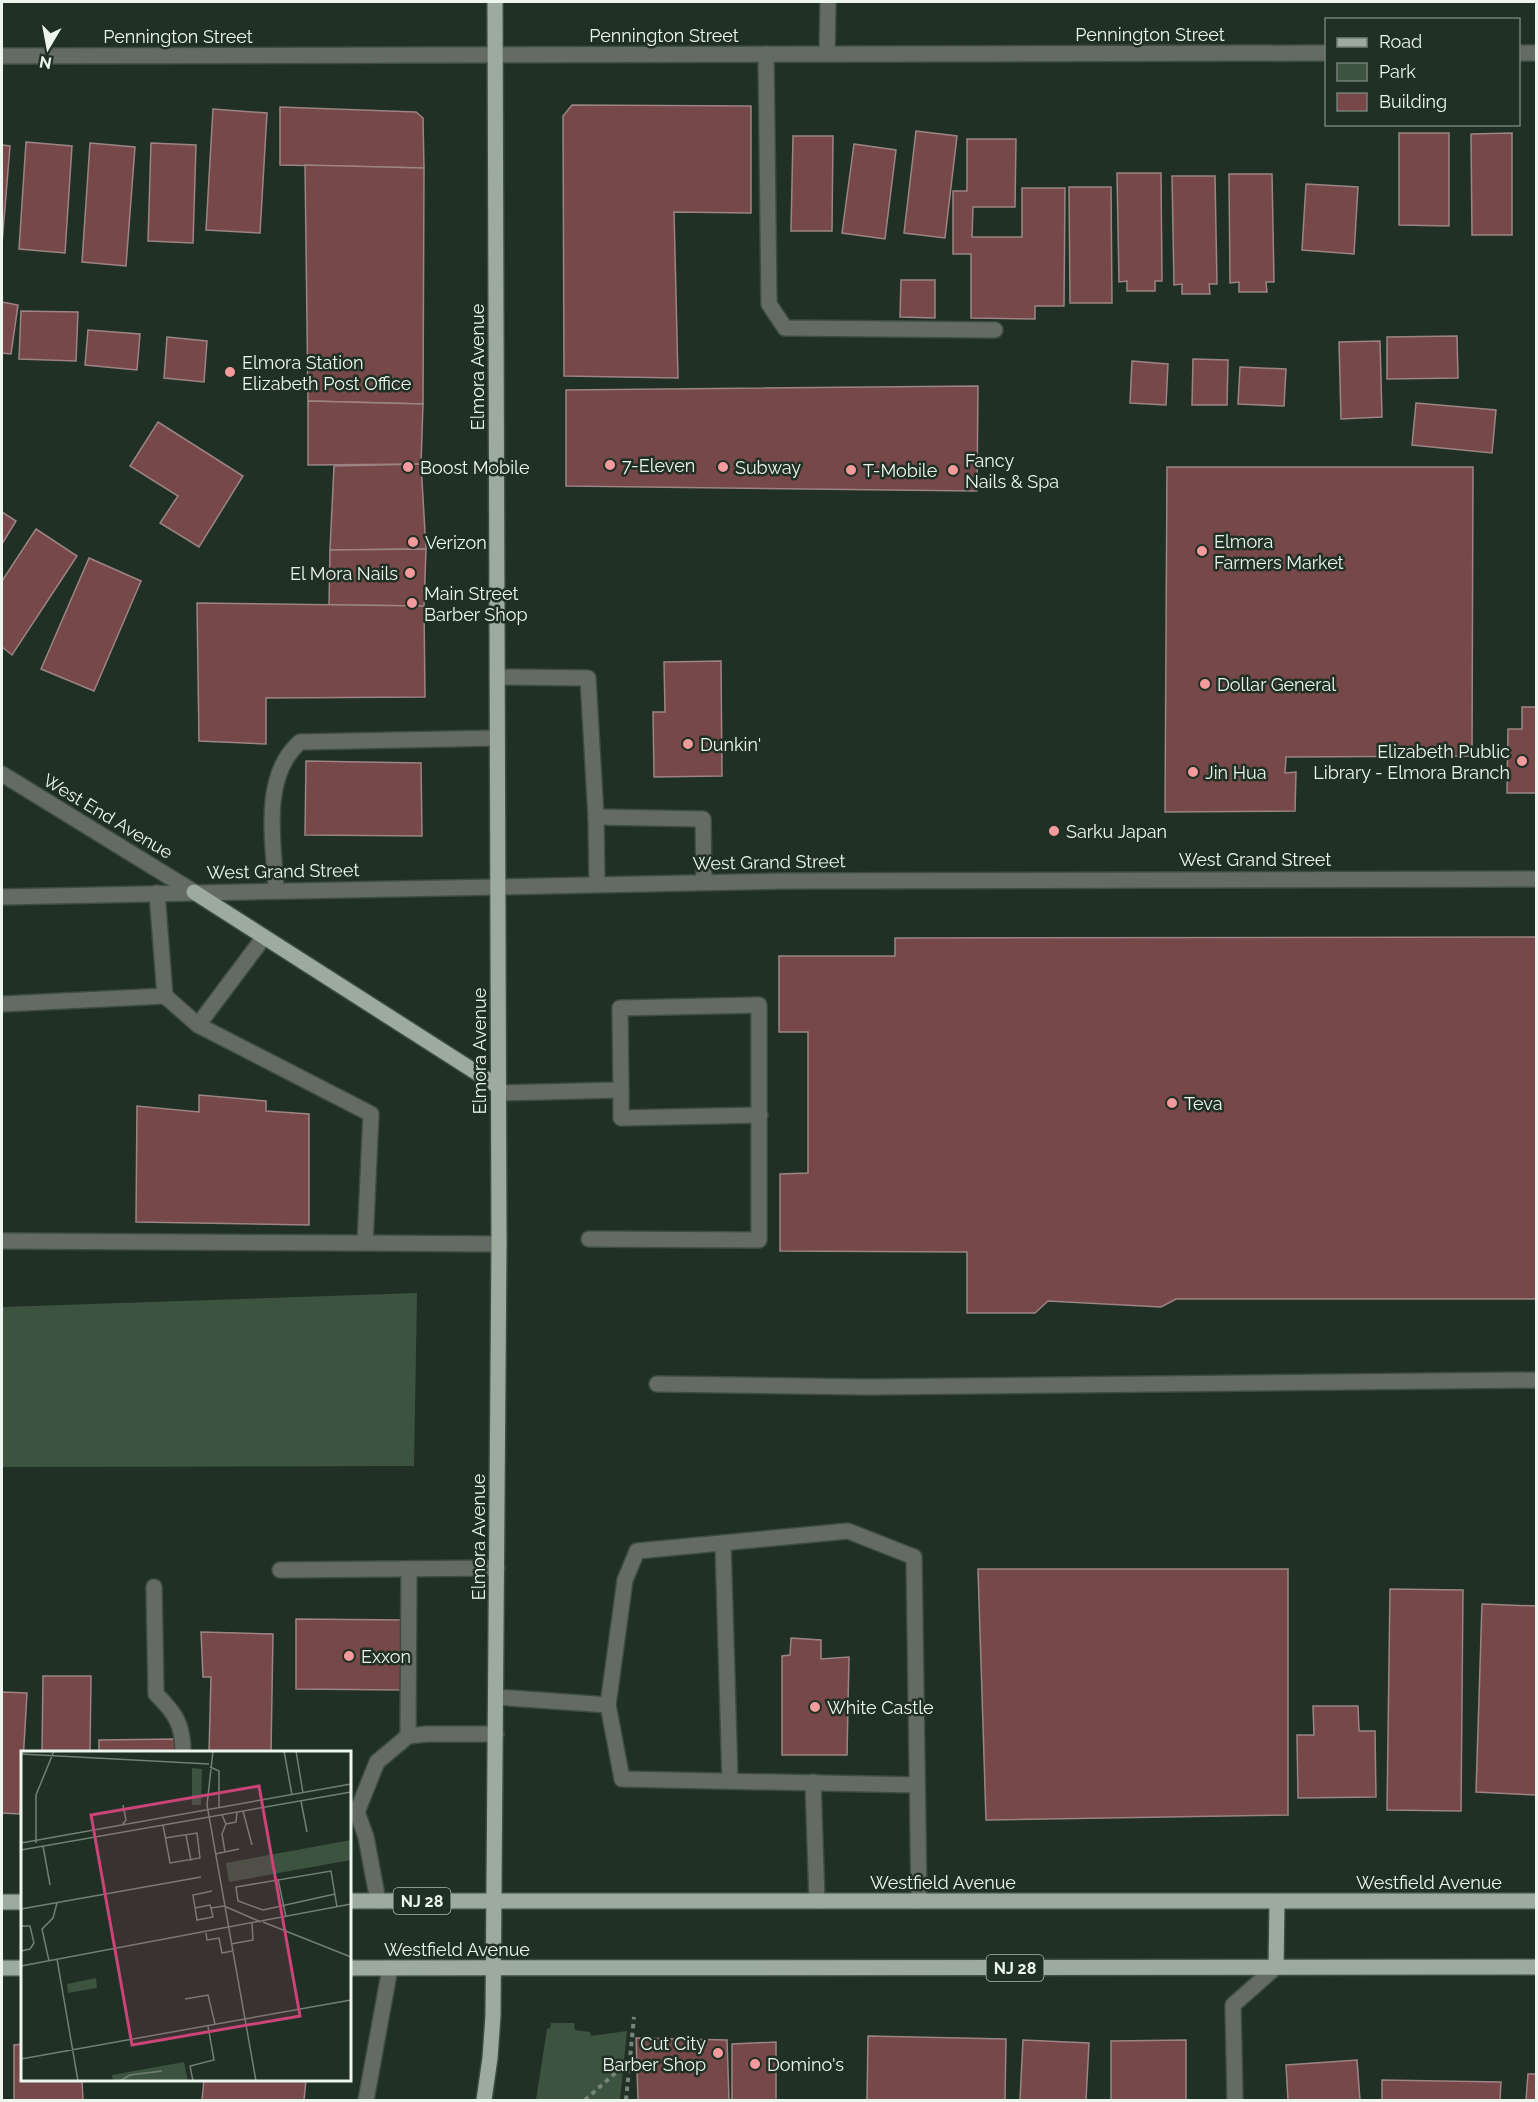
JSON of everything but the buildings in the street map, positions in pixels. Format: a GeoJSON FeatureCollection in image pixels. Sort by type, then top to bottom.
{"type":"FeatureCollection","features":[{"type":"Feature","properties":{"kind":"main road","name":"Elmora Avenue"},"geometry":{"type":"LineString","coordinates":[[484,2100],[490,2058],[494,1968],[500,1244],[495,2]]}},
{"type":"Feature","properties":{"kind":"main road"},"geometry":{"type":"LineString","coordinates":[[194,892],[499,1090]]}},
{"type":"Feature","properties":{"kind":"main road","name":"Westfield Avenue"},"geometry":{"type":"LineString","coordinates":[[351,1901],[1536,1901]]}},
{"type":"Feature","properties":{"kind":"main road"},"geometry":{"type":"LineString","coordinates":[[2,1902],[21,1902]]}},
{"type":"Feature","properties":{"kind":"main road"},"geometry":{"type":"LineString","coordinates":[[1276,1902],[1276,1967]]}},
{"type":"Feature","properties":{"kind":"main road","name":"Westfield Avenue"},"geometry":{"type":"LineString","coordinates":[[351,1968],[1536,1966]]}},
{"type":"Feature","properties":{"kind":"main road"},"geometry":{"type":"LineString","coordinates":[[2,1968],[21,1968]]}},
{"type":"Feature","properties":{"kind":"street"},"geometry":{"type":"LineString","coordinates":[[827,54],[828,2]]}},
{"type":"Feature","properties":{"kind":"street","name":"Pennington Street"},"geometry":{"type":"LineString","coordinates":[[2,56],[1325,53]]}},
{"type":"Feature","properties":{"kind":"street"},"geometry":{"type":"LineString","coordinates":[[1520,53],[1536,53]]}},
{"type":"Feature","properties":{"kind":"street"},"geometry":{"type":"LineString","coordinates":[[766,54],[769,304],[785,328],[995,330]]}},
{"type":"Feature","properties":{"kind":"street"},"geometry":{"type":"LineString","coordinates":[[497,676],[588,678],[596,817],[597,884]]}},
{"type":"Feature","properties":{"kind":"street"},"geometry":{"type":"LineString","coordinates":[[276,891],[272,814],[277,774],[288,753],[300,742],[497,738]]}},
{"type":"Feature","properties":{"kind":"street","name":"West End Avenue"},"geometry":{"type":"LineString","coordinates":[[2,774],[194,892]]}},
{"type":"Feature","properties":{"kind":"street"},"geometry":{"type":"LineString","coordinates":[[596,817],[703,819],[704,882]]}},
{"type":"Feature","properties":{"kind":"street","name":"West Grand Street"},"geometry":{"type":"LineString","coordinates":[[2,897],[704,882],[1536,879]]}},
{"type":"Feature","properties":{"kind":"street"},"geometry":{"type":"LineString","coordinates":[[158,893],[165,996]]}},
{"type":"Feature","properties":{"kind":"street"},"geometry":{"type":"LineString","coordinates":[[198,1025],[264,937]]}},
{"type":"Feature","properties":{"kind":"street"},"geometry":{"type":"LineString","coordinates":[[2,1004],[165,996],[198,1025],[371,1114],[364,1243]]}},
{"type":"Feature","properties":{"kind":"street"},"geometry":{"type":"LineString","coordinates":[[589,1239],[759,1240],[760,1115],[759,1005],[620,1008],[621,1118],[760,1115]]}},
{"type":"Feature","properties":{"kind":"street"},"geometry":{"type":"LineString","coordinates":[[499,1090],[621,1090]]}},
{"type":"Feature","properties":{"kind":"street"},"geometry":{"type":"LineString","coordinates":[[2,1241],[500,1244]]}},
{"type":"Feature","properties":{"kind":"street"},"geometry":{"type":"LineString","coordinates":[[657,1384],[868,1387],[1536,1380]]}},
{"type":"Feature","properties":{"kind":"street"},"geometry":{"type":"LineString","coordinates":[[917,1785],[622,1779],[608,1705],[626,1580],[637,1551],[848,1531],[914,1557],[919,1901]]}},
{"type":"Feature","properties":{"kind":"street"},"geometry":{"type":"LineString","coordinates":[[723,1543],[730,1780]]}},
{"type":"Feature","properties":{"kind":"street"},"geometry":{"type":"LineString","coordinates":[[280,1570],[497,1568]]}},
{"type":"Feature","properties":{"kind":"street"},"geometry":{"type":"LineString","coordinates":[[408,1736],[409,1569]]}},
{"type":"Feature","properties":{"kind":"street"},"geometry":{"type":"LineString","coordinates":[[154,1587],[156,1694],[175,1713],[183,1742],[183,1751]]}},
{"type":"Feature","properties":{"kind":"street"},"geometry":{"type":"LineString","coordinates":[[496,1697],[608,1705]]}},
{"type":"Feature","properties":{"kind":"street"},"geometry":{"type":"LineString","coordinates":[[378,1901],[366,1838],[353,1811],[376,1762],[408,1736],[496,1734]]}},
{"type":"Feature","properties":{"kind":"street"},"geometry":{"type":"LineString","coordinates":[[813,1782],[817,1901]]}},
{"type":"Feature","properties":{"kind":"street"},"geometry":{"type":"LineString","coordinates":[[1235,2100],[1233,2005],[1276,1967]]}},
{"type":"Feature","properties":{"kind":"street"},"geometry":{"type":"LineString","coordinates":[[366,2100],[390,1968]]}},
{"type":"Feature","properties":{"kind":"path"},"geometry":{"type":"LineString","coordinates":[[626,2100],[634,2017]]}},
{"type":"Feature","properties":{"kind":"path"},"geometry":{"type":"LineString","coordinates":[[585,2100],[630,2060]]}},
{"type":"Feature","properties":{"kind":"green space"},"geometry":{"type":"Polygon","coordinates":[[[417,1293],[414,1466],[2,1467],[2,1307],[417,1293]]]}},
{"type":"Feature","properties":{"kind":"green space"},"geometry":{"type":"Polygon","coordinates":[[[551,2023],[574,2023],[575,2030],[590,2032],[591,2036],[627,2031],[620,2100],[536,2100],[547,2029],[550,2028],[551,2023]]]}},
{"type":"Feature","properties":{"kind":"place","name":"Elmora Station Elizabeth Post Office"},"geometry":{"type":"Point","coordinates":[230,372]}},
{"type":"Feature","properties":{"kind":"place","name":"7-Eleven"},"geometry":{"type":"Point","coordinates":[610,465]}},
{"type":"Feature","properties":{"kind":"place","name":"Boost Mobile"},"geometry":{"type":"Point","coordinates":[408,467]}},
{"type":"Feature","properties":{"kind":"place","name":"Subway"},"geometry":{"type":"Point","coordinates":[723,467]}},
{"type":"Feature","properties":{"kind":"place","name":"T-Mobile"},"geometry":{"type":"Point","coordinates":[851,470]}},
{"type":"Feature","properties":{"kind":"place","name":"Fancy Nails & Spa"},"geometry":{"type":"Point","coordinates":[953,470]}},
{"type":"Feature","properties":{"kind":"place","name":"Verizon"},"geometry":{"type":"Point","coordinates":[413,542]}},
{"type":"Feature","properties":{"kind":"place","name":"Elmora Farmers Market"},"geometry":{"type":"Point","coordinates":[1202,551]}},
{"type":"Feature","properties":{"kind":"place","name":"El Mora Nails"},"geometry":{"type":"Point","coordinates":[410,573]}},
{"type":"Feature","properties":{"kind":"place","name":"Main Street Barber Shop"},"geometry":{"type":"Point","coordinates":[412,603]}},
{"type":"Feature","properties":{"kind":"place","name":"Dollar General"},"geometry":{"type":"Point","coordinates":[1205,684]}},
{"type":"Feature","properties":{"kind":"place","name":"Dunkin'"},"geometry":{"type":"Point","coordinates":[688,744]}},
{"type":"Feature","properties":{"kind":"place","name":"Elizabeth Public Library - Elmora Branch"},"geometry":{"type":"Point","coordinates":[1522,761]}},
{"type":"Feature","properties":{"kind":"place","name":"Jin Hua"},"geometry":{"type":"Point","coordinates":[1193,772]}},
{"type":"Feature","properties":{"kind":"place","name":"Sarku Japan"},"geometry":{"type":"Point","coordinates":[1054,831]}},
{"type":"Feature","properties":{"kind":"place","name":"Teva"},"geometry":{"type":"Point","coordinates":[1172,1103]}},
{"type":"Feature","properties":{"kind":"place","name":"Exxon"},"geometry":{"type":"Point","coordinates":[349,1656]}},
{"type":"Feature","properties":{"kind":"place","name":"White Castle"},"geometry":{"type":"Point","coordinates":[815,1707]}},
{"type":"Feature","properties":{"kind":"place","name":"Cut City Barber Shop"},"geometry":{"type":"Point","coordinates":[718,2053]}},
{"type":"Feature","properties":{"kind":"place","name":"Domino's"},"geometry":{"type":"Point","coordinates":[755,2064]}}]}
